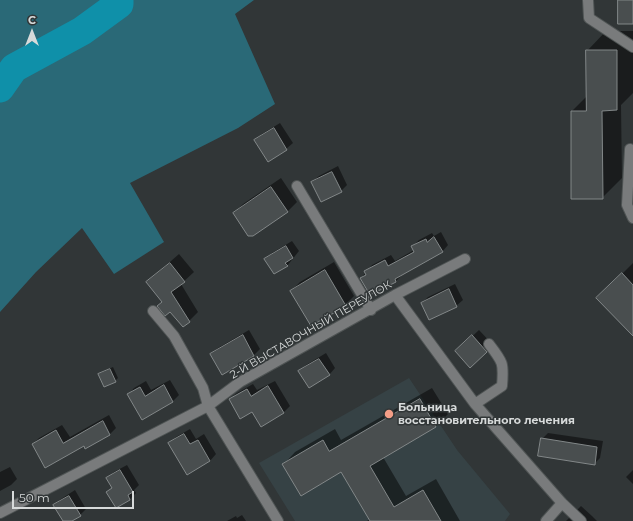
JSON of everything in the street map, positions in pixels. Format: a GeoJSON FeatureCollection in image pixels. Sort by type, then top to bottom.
{"type":"FeatureCollection","features":[{"type":"Feature","properties":{"kind":"street"},"geometry":{"type":"LineString","coordinates":[[588,0],[589,18],[633,47]]}},
{"type":"Feature","properties":{"kind":"street"},"geometry":{"type":"LineString","coordinates":[[630,149],[627,205],[633,218]]}},
{"type":"Feature","properties":{"kind":"street"},"geometry":{"type":"LineString","coordinates":[[297,186],[371,310]]}},
{"type":"Feature","properties":{"kind":"street","name":"2-Й ВЫСТАВОЧНЫЙ ПЕРЕУЛОК"},"geometry":{"type":"LineString","coordinates":[[0,512],[208,406],[240,382],[465,259]]}},
{"type":"Feature","properties":{"kind":"street"},"geometry":{"type":"LineString","coordinates":[[395,296],[475,404],[562,503],[581,521]]}},
{"type":"Feature","properties":{"kind":"street"},"geometry":{"type":"LineString","coordinates":[[153,311],[174,336],[203,388],[208,406],[278,521]]}},
{"type":"Feature","properties":{"kind":"street"},"geometry":{"type":"LineString","coordinates":[[475,404],[502,386],[502,360],[489,344]]}},
{"type":"Feature","properties":{"kind":"street"},"geometry":{"type":"LineString","coordinates":[[546,521],[562,503]]}},
{"type":"Feature","properties":{"kind":"shaded area"},"geometry":{"type":"Polygon","coordinates":[[[0,0],[254,0],[235,14],[275,104],[238,128],[130,183],[164,242],[114,274],[82,228],[36,272],[0,312],[0,0]]]}},
{"type":"Feature","properties":{"kind":"shaded area","name":"Больница восстановительного лечения"},"geometry":{"type":"Polygon","coordinates":[[[409,378],[457,450],[510,514],[505,521],[295,521],[259,463],[409,378]]]}},
{"type":"Feature","properties":{"kind":"building"},"geometry":{"type":"Polygon","coordinates":[[[618,0],[633,0],[633,24],[618,24],[618,0]]]}},
{"type":"Feature","properties":{"kind":"building"},"geometry":{"type":"Polygon","coordinates":[[[586,50],[617,50],[617,110],[602,111],[603,199],[571,199],[571,111],[586,111],[586,50]]]}},
{"type":"Feature","properties":{"kind":"building"},"geometry":{"type":"Polygon","coordinates":[[[274,128],[287,150],[268,162],[254,140],[274,128]]]}},
{"type":"Feature","properties":{"kind":"building"},"geometry":{"type":"Polygon","coordinates":[[[332,172],[342,192],[321,202],[311,182],[332,172]]]}},
{"type":"Feature","properties":{"kind":"building"},"geometry":{"type":"Polygon","coordinates":[[[271,187],[288,212],[253,236],[248,236],[233,213],[271,187]]]}},
{"type":"Feature","properties":{"kind":"building"},"geometry":{"type":"Polygon","coordinates":[[[434,237],[443,252],[395,279],[396,282],[370,295],[360,278],[366,275],[364,271],[385,260],[388,266],[414,252],[411,246],[426,239],[427,242],[434,237]]]}},
{"type":"Feature","properties":{"kind":"building"},"geometry":{"type":"Polygon","coordinates":[[[286,246],[293,258],[285,263],[288,266],[274,274],[264,259],[286,246]]]}},
{"type":"Feature","properties":{"kind":"building"},"geometry":{"type":"Polygon","coordinates":[[[170,263],[185,282],[171,292],[190,322],[183,327],[170,312],[165,316],[157,306],[162,302],[146,282],[170,263]]]}},
{"type":"Feature","properties":{"kind":"building"},"geometry":{"type":"Polygon","coordinates":[[[325,270],[346,306],[311,326],[290,291],[325,270]]]}},
{"type":"Feature","properties":{"kind":"building"},"geometry":{"type":"Polygon","coordinates":[[[622,273],[633,285],[633,336],[596,298],[622,273]]]}},
{"type":"Feature","properties":{"kind":"building"},"geometry":{"type":"Polygon","coordinates":[[[449,289],[457,307],[429,320],[421,303],[449,289]]]}},
{"type":"Feature","properties":{"kind":"building"},"geometry":{"type":"Polygon","coordinates":[[[243,335],[254,356],[222,375],[210,354],[243,335]]]}},
{"type":"Feature","properties":{"kind":"building"},"geometry":{"type":"Polygon","coordinates":[[[472,335],[487,352],[470,368],[455,351],[472,335]]]}},
{"type":"Feature","properties":{"kind":"building"},"geometry":{"type":"Polygon","coordinates":[[[319,359],[330,375],[309,388],[298,371],[319,359]]]}},
{"type":"Feature","properties":{"kind":"building"},"geometry":{"type":"Polygon","coordinates":[[[110,369],[116,382],[104,387],[98,374],[110,369]]]}},
{"type":"Feature","properties":{"kind":"building"},"geometry":{"type":"Polygon","coordinates":[[[164,385],[173,402],[142,420],[127,394],[140,387],[145,396],[164,385]]]}},
{"type":"Feature","properties":{"kind":"building"},"geometry":{"type":"Polygon","coordinates":[[[268,386],[284,413],[261,427],[252,412],[240,419],[229,399],[247,389],[251,396],[268,386]]]}},
{"type":"Feature","properties":{"kind":"building","name":"Больница восстановительного лечения"},"geometry":{"type":"Polygon","coordinates":[[[420,399],[436,427],[370,466],[394,507],[423,490],[441,521],[370,521],[341,472],[301,496],[282,464],[323,440],[329,451],[420,399]]]}},
{"type":"Feature","properties":{"kind":"building"},"geometry":{"type":"Polygon","coordinates":[[[103,421],[110,435],[85,449],[84,446],[45,468],[32,444],[56,430],[63,443],[103,421]]]}},
{"type":"Feature","properties":{"kind":"building"},"geometry":{"type":"Polygon","coordinates":[[[184,434],[190,444],[198,440],[210,461],[187,475],[168,443],[184,434]]]}},
{"type":"Feature","properties":{"kind":"building"},"geometry":{"type":"Polygon","coordinates":[[[541,438],[597,447],[595,465],[538,456],[541,438]]]}},
{"type":"Feature","properties":{"kind":"building"},"geometry":{"type":"Polygon","coordinates":[[[120,470],[133,492],[128,495],[130,500],[116,508],[106,492],[112,488],[106,478],[120,470]]]}},
{"type":"Feature","properties":{"kind":"building"},"geometry":{"type":"Polygon","coordinates":[[[69,496],[81,516],[72,521],[63,521],[53,505],[69,496]]]}},
{"type":"Feature","properties":{"kind":"waterway"},"geometry":{"type":"LineString","coordinates":[[0,88],[14,68],[82,31],[119,4],[119,0]]}},
{"type":"Feature","properties":{"kind":"place","name":"Больница восстановительного лечения"},"geometry":{"type":"Point","coordinates":[389,414]}}]}
